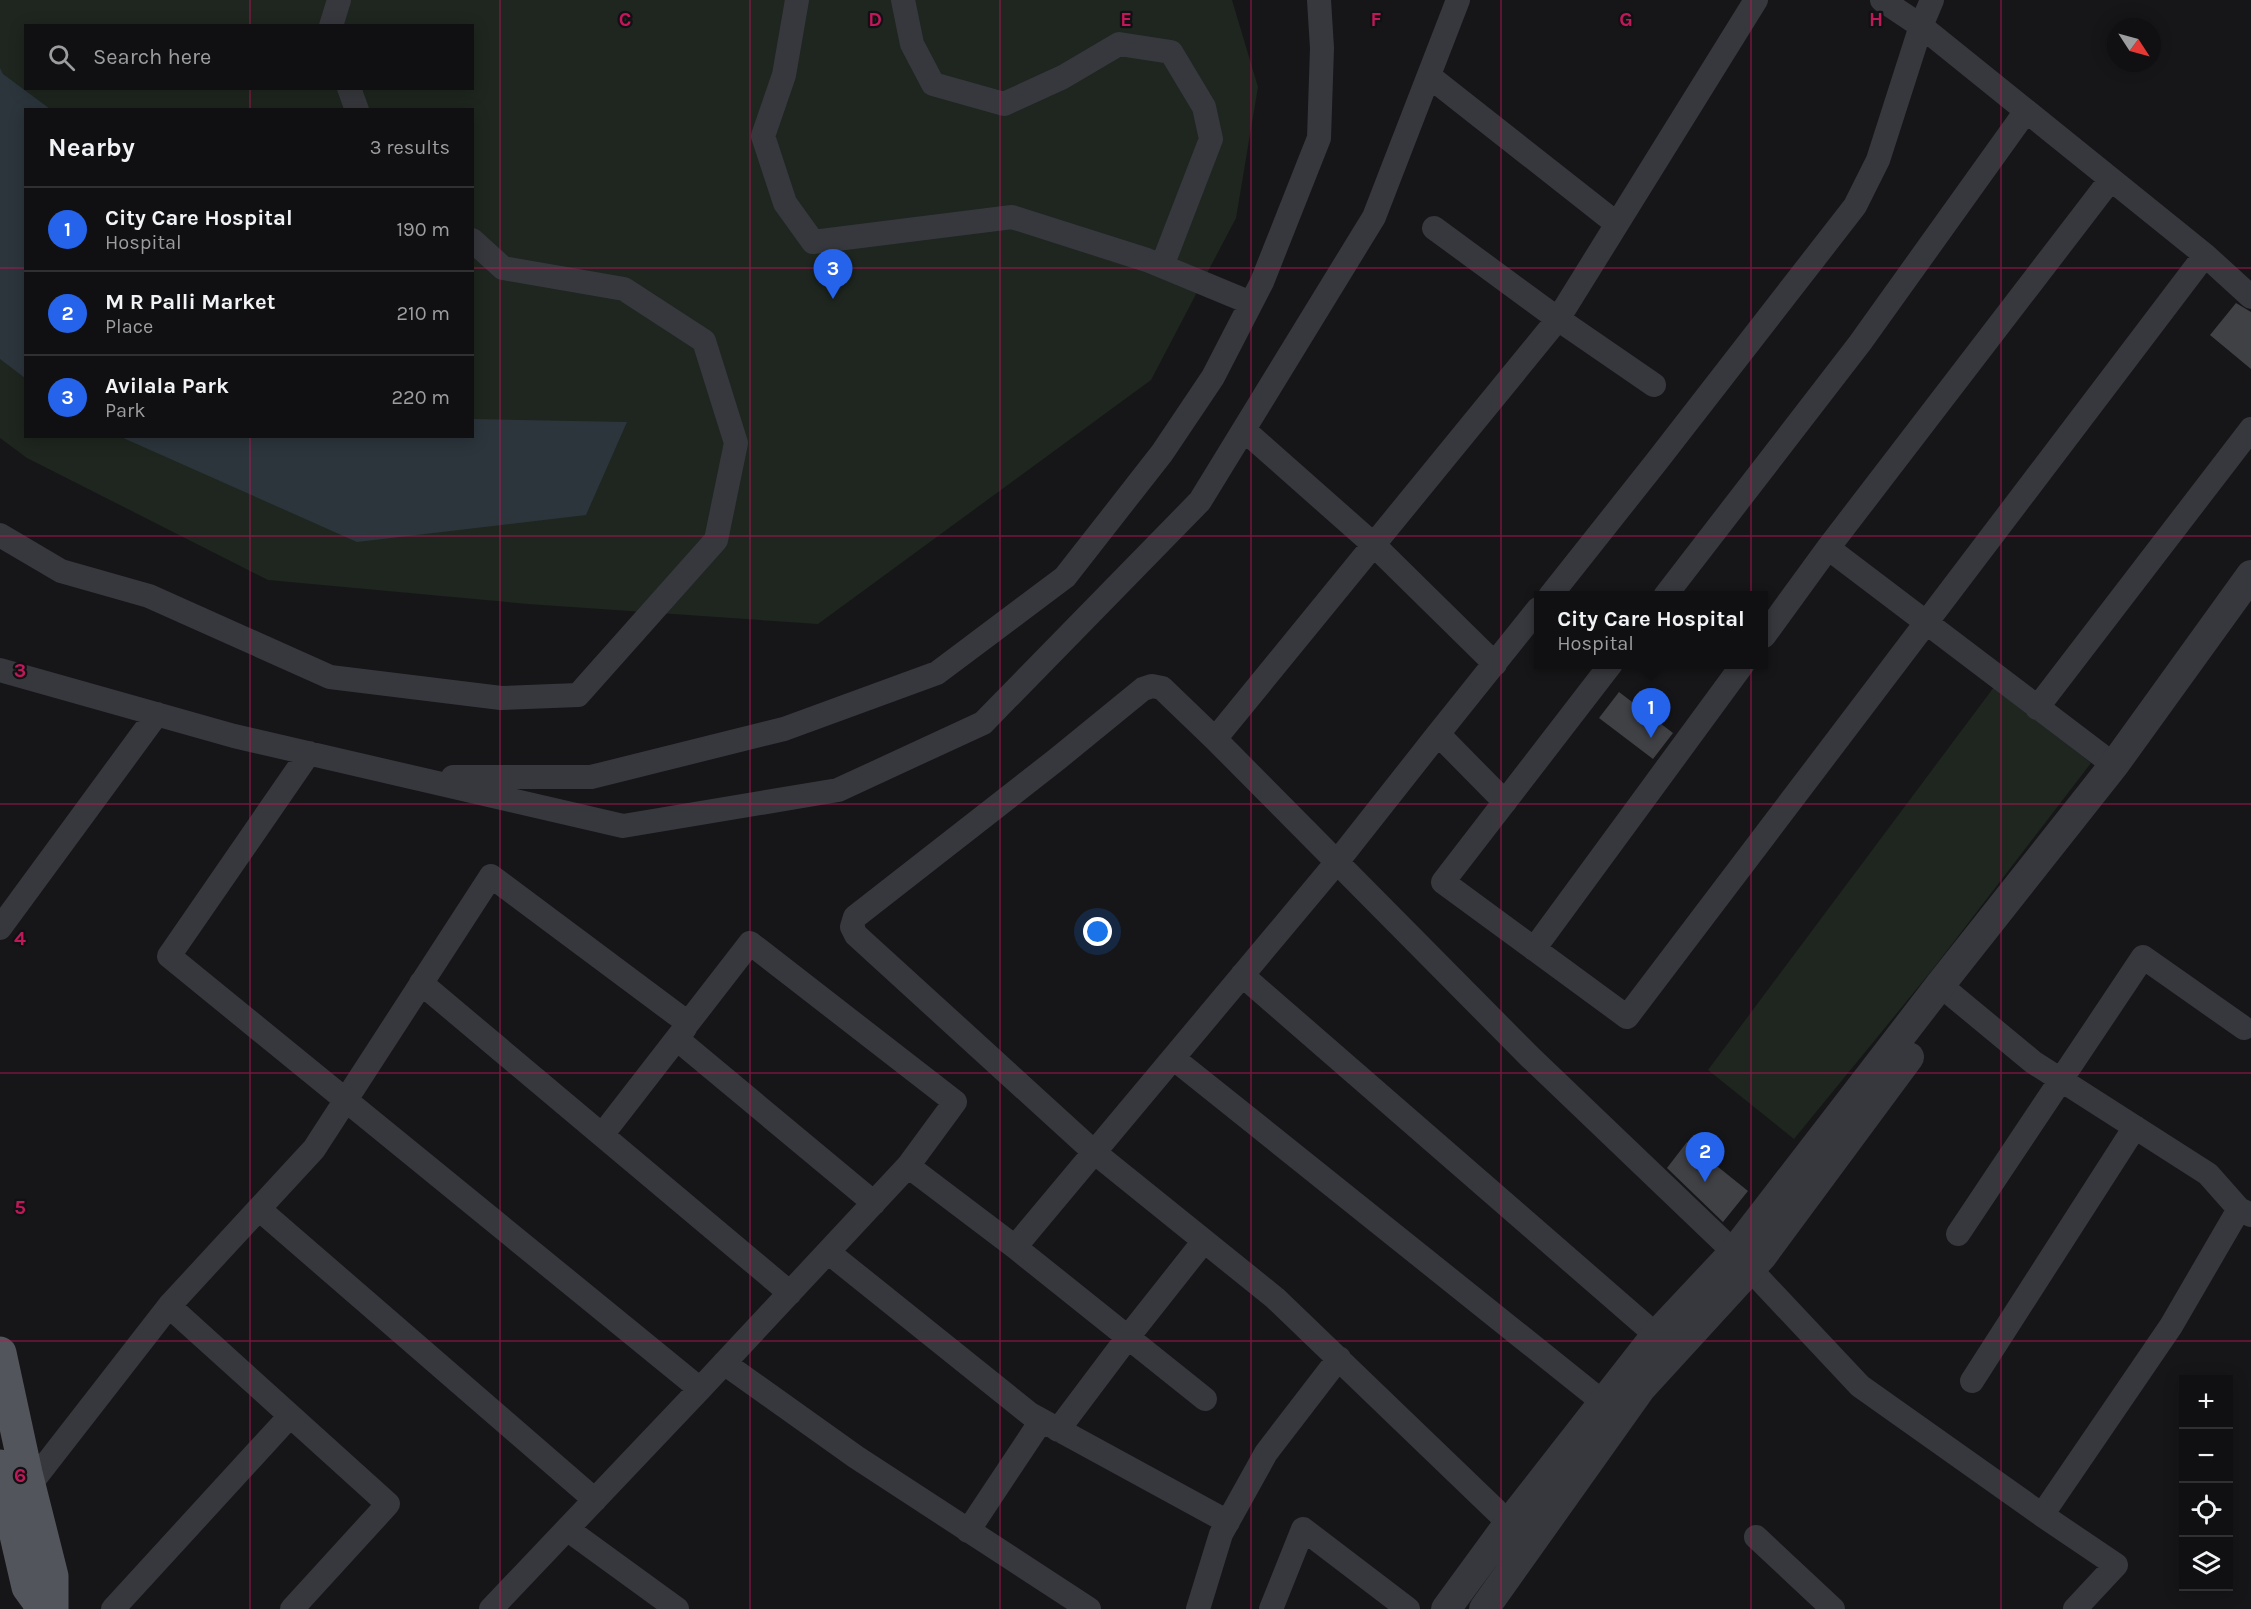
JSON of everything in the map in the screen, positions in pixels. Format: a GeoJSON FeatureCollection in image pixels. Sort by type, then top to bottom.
{"type":"FeatureCollection","features":[{"type":"Feature","properties":{"kind":"main road"},"geometry":{"type":"LineString","coordinates":[[0,1353],[29,1486],[52,1576],[52,1609]]}},
{"type":"Feature","properties":{"kind":"main road"},"geometry":{"type":"LineString","coordinates":[[0,1466],[28,1587],[44,1609]]}},
{"type":"Feature","properties":{"kind":"street"},"geometry":{"type":"LineString","coordinates":[[797,0],[784,75],[763,136],[785,203],[813,242],[1012,216],[1162,266],[1251,303]]}},
{"type":"Feature","properties":{"kind":"street"},"geometry":{"type":"LineString","coordinates":[[903,0],[912,44],[933,84],[1004,104],[1063,78],[1119,44],[1171,52],[1204,107],[1211,139],[1162,266]]}},
{"type":"Feature","properties":{"kind":"street"},"geometry":{"type":"LineString","coordinates":[[413,778],[591,777],[784,729],[937,673],[1065,577],[1162,453],[1207,386],[1266,271],[1319,138],[1322,48],[1319,0]]}},
{"type":"Feature","properties":{"kind":"street"},"geometry":{"type":"LineString","coordinates":[[0,670],[234,736],[623,826],[838,790],[983,723],[1200,501],[1374,218],[1458,0]]}},
{"type":"Feature","properties":{"kind":"street"},"geometry":{"type":"LineString","coordinates":[[1215,739],[1558,319],[1756,0]]}},
{"type":"Feature","properties":{"kind":"street"},"geometry":{"type":"LineString","coordinates":[[1882,0],[1921,26],[2205,255],[2251,297]]}},
{"type":"Feature","properties":{"kind":"street"},"geometry":{"type":"LineString","coordinates":[[1554,591],[1855,206],[1878,160],[1921,26],[1932,0]]}},
{"type":"Feature","properties":{"kind":"street"},"geometry":{"type":"LineString","coordinates":[[1429,76],[1617,224]]}},
{"type":"Feature","properties":{"kind":"street"},"geometry":{"type":"LineString","coordinates":[[351,90],[356,108]]}},
{"type":"Feature","properties":{"kind":"street"},"geometry":{"type":"LineString","coordinates":[[1669,591],[1860,343],[2026,111]]}},
{"type":"Feature","properties":{"kind":"street"},"geometry":{"type":"LineString","coordinates":[[1768,630],[1828,548],[2111,179]]}},
{"type":"Feature","properties":{"kind":"street"},"geometry":{"type":"LineString","coordinates":[[1434,228],[1558,319],[1654,385]]}},
{"type":"Feature","properties":{"kind":"street"},"geometry":{"type":"LineString","coordinates":[[0,535],[61,571],[149,597],[330,677],[501,698],[578,695],[716,540],[736,442],[704,341],[624,289],[503,268],[474,242]]}},
{"type":"Feature","properties":{"kind":"street"},"geometry":{"type":"LineString","coordinates":[[1607,669],[1443,882],[1627,1017],[2205,255]]}},
{"type":"Feature","properties":{"kind":"street"},"geometry":{"type":"LineString","coordinates":[[2037,708],[2251,429]]}},
{"type":"Feature","properties":{"kind":"street"},"geometry":{"type":"LineString","coordinates":[[1244,430],[1374,545],[1495,664]]}},
{"type":"Feature","properties":{"kind":"street"},"geometry":{"type":"LineString","coordinates":[[1828,548],[2114,765]]}},
{"type":"Feature","properties":{"kind":"street"},"geometry":{"type":"LineString","coordinates":[[1947,990],[2251,575]]}},
{"type":"Feature","properties":{"kind":"street"},"geometry":{"type":"LineString","coordinates":[[1484,1609],[1641,1388],[1742,1260],[1947,990],[2251,597]]}},
{"type":"Feature","properties":{"kind":"street"},"geometry":{"type":"LineString","coordinates":[[1015,1247],[1337,862],[1534,615]]}},
{"type":"Feature","properties":{"kind":"street"},"geometry":{"type":"LineString","coordinates":[[1534,949],[1739,669]]}},
{"type":"Feature","properties":{"kind":"street"},"geometry":{"type":"LineString","coordinates":[[1509,1523],[1275,1298],[1094,1152],[856,935],[852,927],[855,917],[1143,689],[1152,686],[1162,688],[1215,739],[1530,1057],[1742,1260],[1860,1386],[2116,1565],[2075,1609]]}},
{"type":"Feature","properties":{"kind":"street"},"geometry":{"type":"LineString","coordinates":[[0,928],[157,714]]}},
{"type":"Feature","properties":{"kind":"street"},"geometry":{"type":"LineString","coordinates":[[1438,734],[1505,802]]}},
{"type":"Feature","properties":{"kind":"street"},"geometry":{"type":"LineString","coordinates":[[309,753],[169,956],[700,1389]]}},
{"type":"Feature","properties":{"kind":"street"},"geometry":{"type":"LineString","coordinates":[[29,1486],[169,1306],[314,1149],[491,876],[682,1031],[874,1203]]}},
{"type":"Feature","properties":{"kind":"street"},"geometry":{"type":"LineString","coordinates":[[499,1606],[567,1529],[908,1166],[955,1102],[750,944],[602,1135]]}},
{"type":"Feature","properties":{"kind":"street"},"geometry":{"type":"LineString","coordinates":[[1958,1234],[2143,957],[2244,1028]]}},
{"type":"Feature","properties":{"kind":"street"},"geometry":{"type":"LineString","coordinates":[[1242,975],[1656,1335]]}},
{"type":"Feature","properties":{"kind":"street"},"geometry":{"type":"LineString","coordinates":[[422,983],[790,1293]]}},
{"type":"Feature","properties":{"kind":"street"},"geometry":{"type":"LineString","coordinates":[[1947,990],[2033,1062],[2208,1174],[2245,1212],[2171,1326],[2042,1515]]}},
{"type":"Feature","properties":{"kind":"street"},"geometry":{"type":"LineString","coordinates":[[1173,1058],[1604,1403]]}},
{"type":"Feature","properties":{"kind":"street"},"geometry":{"type":"LineString","coordinates":[[1972,1381],[2135,1127]]}},
{"type":"Feature","properties":{"kind":"street"},"geometry":{"type":"LineString","coordinates":[[908,1166],[1015,1247],[1205,1399]]}},
{"type":"Feature","properties":{"kind":"street"},"geometry":{"type":"LineString","coordinates":[[259,1209],[595,1500]]}},
{"type":"Feature","properties":{"kind":"street"},"geometry":{"type":"LineString","coordinates":[[969,1531],[1050,1425],[1128,1336],[1204,1241]]}},
{"type":"Feature","properties":{"kind":"street"},"geometry":{"type":"LineString","coordinates":[[828,1252],[1030,1414],[1228,1522]]}},
{"type":"Feature","properties":{"kind":"street"},"geometry":{"type":"LineString","coordinates":[[1446,1609],[1509,1523],[1656,1335],[1742,1260]]}},
{"type":"Feature","properties":{"kind":"street"},"geometry":{"type":"LineString","coordinates":[[169,1306],[388,1504],[292,1609]]}},
{"type":"Feature","properties":{"kind":"street"},"geometry":{"type":"LineString","coordinates":[[1198,1609],[1221,1534],[1266,1454],[1339,1358]]}},
{"type":"Feature","properties":{"kind":"street"},"geometry":{"type":"LineString","coordinates":[[724,1363],[856,1457],[1089,1609]]}},
{"type":"Feature","properties":{"kind":"street"},"geometry":{"type":"LineString","coordinates":[[113,1609],[290,1416]]}},
{"type":"Feature","properties":{"kind":"street"},"geometry":{"type":"LineString","coordinates":[[567,1529],[677,1609]]}},
{"type":"Feature","properties":{"kind":"street"},"geometry":{"type":"LineString","coordinates":[[1271,1609],[1303,1529],[1408,1609]]}},
{"type":"Feature","properties":{"kind":"street"},"geometry":{"type":"LineString","coordinates":[[1756,1537],[1833,1609]]}},
{"type":"Feature","properties":{"kind":"shaded area"},"geometry":{"type":"Polygon","coordinates":[[[0,0],[1232,0],[1258,87],[1236,218],[1151,380],[818,624],[528,604],[268,580],[27,458],[0,438],[0,0]]]}},
{"type":"Feature","properties":{"kind":"shaded area"},"geometry":{"type":"Polygon","coordinates":[[[0,68],[3,74],[49,108],[24,108],[24,377],[0,359],[0,68]]]}},
{"type":"Feature","properties":{"kind":"shaded area"},"geometry":{"type":"Polygon","coordinates":[[[474,419],[627,422],[586,515],[357,542],[123,438],[474,438],[474,419]]]}},
{"type":"Feature","properties":{"kind":"shaded area"},"geometry":{"type":"Polygon","coordinates":[[[1994,687],[2091,763],[1933,969],[1794,1139],[1708,1070],[1994,687]]]}},
{"type":"Feature","properties":{"kind":"building"},"geometry":{"type":"Polygon","coordinates":[[[2236,303],[2251,312],[2251,369],[2210,335],[2236,303]]]}},
{"type":"Feature","properties":{"kind":"building"},"geometry":{"type":"Polygon","coordinates":[[[1619,692],[1673,733],[1653,759],[1599,718],[1619,692]]]}},
{"type":"Feature","properties":{"kind":"building"},"geometry":{"type":"Polygon","coordinates":[[[1687,1142],[1748,1191],[1723,1222],[1667,1168],[1687,1142]]]}},
{"type":"Feature","properties":{"kind":"place","name":"Avilala Park"},"geometry":{"type":"Point","coordinates":[833,299]}},
{"type":"Feature","properties":{"kind":"place","name":"City Care Hospital"},"geometry":{"type":"Point","coordinates":[1651,738]}},
{"type":"Feature","properties":{"kind":"place","name":"M R Palli Market"},"geometry":{"type":"Point","coordinates":[1705,1182]}}]}
